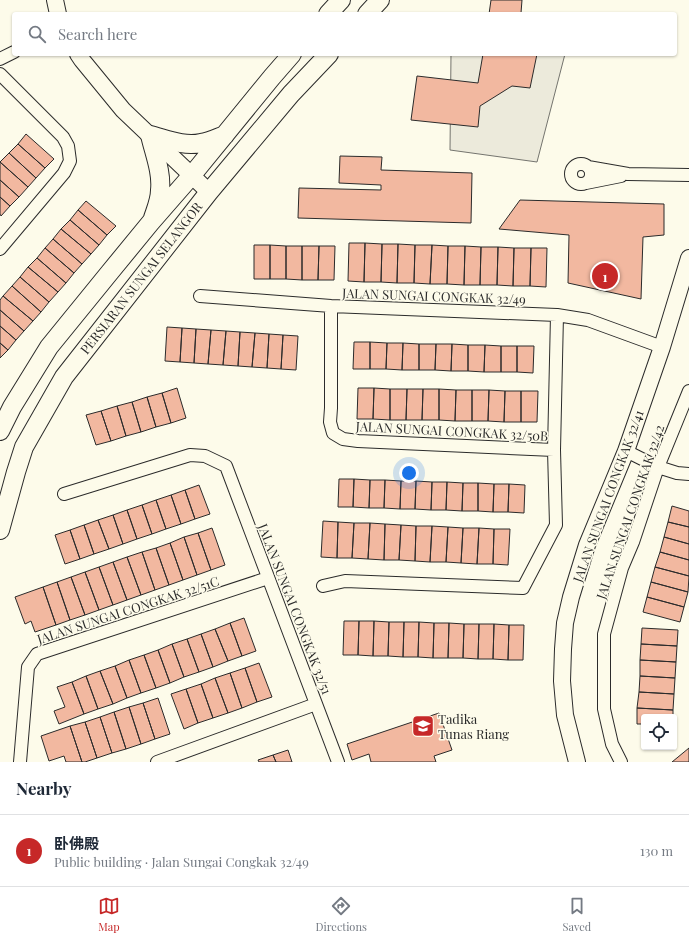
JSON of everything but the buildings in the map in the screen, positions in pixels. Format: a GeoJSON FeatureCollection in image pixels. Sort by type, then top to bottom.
{"type":"FeatureCollection","features":[{"type":"Feature","properties":{"kind":"main road"},"geometry":{"type":"LineString","coordinates":[[330,12],[341,0]]}},
{"type":"Feature","properties":{"kind":"main road"},"geometry":{"type":"LineString","coordinates":[[369,12],[380,0]]}},
{"type":"Feature","properties":{"kind":"main road","name":"PERSIARAN SUNGAI SELANGOR"},"geometry":{"type":"LineString","coordinates":[[0,431],[12,407],[49,347],[290,56]]}},
{"type":"Feature","properties":{"kind":"main road","name":"PERSIARAN SUNGAI SELANGOR"},"geometry":{"type":"LineString","coordinates":[[0,530],[24,448],[64,377],[209,192],[291,94],[327,56]]}},
{"type":"Feature","properties":{"kind":"main road"},"geometry":{"type":"LineString","coordinates":[[152,222],[157,207],[160,190],[159,171],[150,135],[181,143],[193,144],[202,143],[225,135]]}},
{"type":"Feature","properties":{"kind":"street"},"geometry":{"type":"LineString","coordinates":[[55,0],[58,12]]}},
{"type":"Feature","properties":{"kind":"street"},"geometry":{"type":"LineString","coordinates":[[0,59],[12,53]]}},
{"type":"Feature","properties":{"kind":"street"},"geometry":{"type":"LineString","coordinates":[[79,56],[123,110],[209,192]]}},
{"type":"Feature","properties":{"kind":"street"},"geometry":{"type":"LineString","coordinates":[[0,74],[63,137],[68,146],[70,161],[64,172],[0,249]]}},
{"type":"Feature","properties":{"kind":"street"},"geometry":{"type":"LineString","coordinates":[[628,174],[580,184],[574,183],[570,174],[576,165],[582,164],[628,174],[689,175]]}},
{"type":"Feature","properties":{"kind":"street"},"geometry":{"type":"LineString","coordinates":[[586,183],[591,175],[588,166]]}},
{"type":"Feature","properties":{"kind":"street","name":"JALAN SUNGAI CONGKAK 32/41"},"geometry":{"type":"LineString","coordinates":[[577,762],[565,715],[562,681],[565,623],[571,597],[587,546],[626,451],[662,347],[689,258]]}},
{"type":"Feature","properties":{"kind":"street","name":"JALAN SUNGAI CONGKAK 32/49"},"geometry":{"type":"LineString","coordinates":[[200,296],[331,306],[557,315],[588,320],[662,347]]}},
{"type":"Feature","properties":{"kind":"street","name":"JALAN SUNGAI CONGKAK 32/50B"},"geometry":{"type":"LineString","coordinates":[[331,306],[330,422],[333,434],[358,441],[554,450]]}},
{"type":"Feature","properties":{"kind":"street"},"geometry":{"type":"LineString","coordinates":[[323,586],[345,581],[523,588],[556,525],[554,450],[557,315]]}},
{"type":"Feature","properties":{"kind":"street","name":"JALAN SUNGAI CONGKAK 32/42"},"geometry":{"type":"LineString","coordinates":[[621,762],[612,744],[604,709],[604,634],[622,568],[633,542],[658,467],[689,391]]}},
{"type":"Feature","properties":{"kind":"street"},"geometry":{"type":"LineString","coordinates":[[626,451],[658,467],[677,473],[689,474]]}},
{"type":"Feature","properties":{"kind":"street","name":"JALAN SUNGAI CONGKAK 32/51"},"geometry":{"type":"LineString","coordinates":[[64,494],[190,455],[205,456],[226,466],[338,762]]}},
{"type":"Feature","properties":{"kind":"street","name":"JALAN SUNGAI CONGKAK 32/51C"},"geometry":{"type":"LineString","coordinates":[[20,762],[28,667],[37,654],[268,578]]}},
{"type":"Feature","properties":{"kind":"street"},"geometry":{"type":"LineString","coordinates":[[157,762],[316,704]]}},
{"type":"Feature","properties":{"kind":"shaded area"},"geometry":{"type":"Polygon","coordinates":[[[451,56],[564,56],[537,162],[450,150],[451,56]]]}},
{"type":"Feature","properties":{"kind":"place","name":"卧佛殿"},"geometry":{"type":"Point","coordinates":[605,276]}},
{"type":"Feature","properties":{"kind":"place","name":"Tadika Tunas Riang"},"geometry":{"type":"Point","coordinates":[423,726]}}]}
